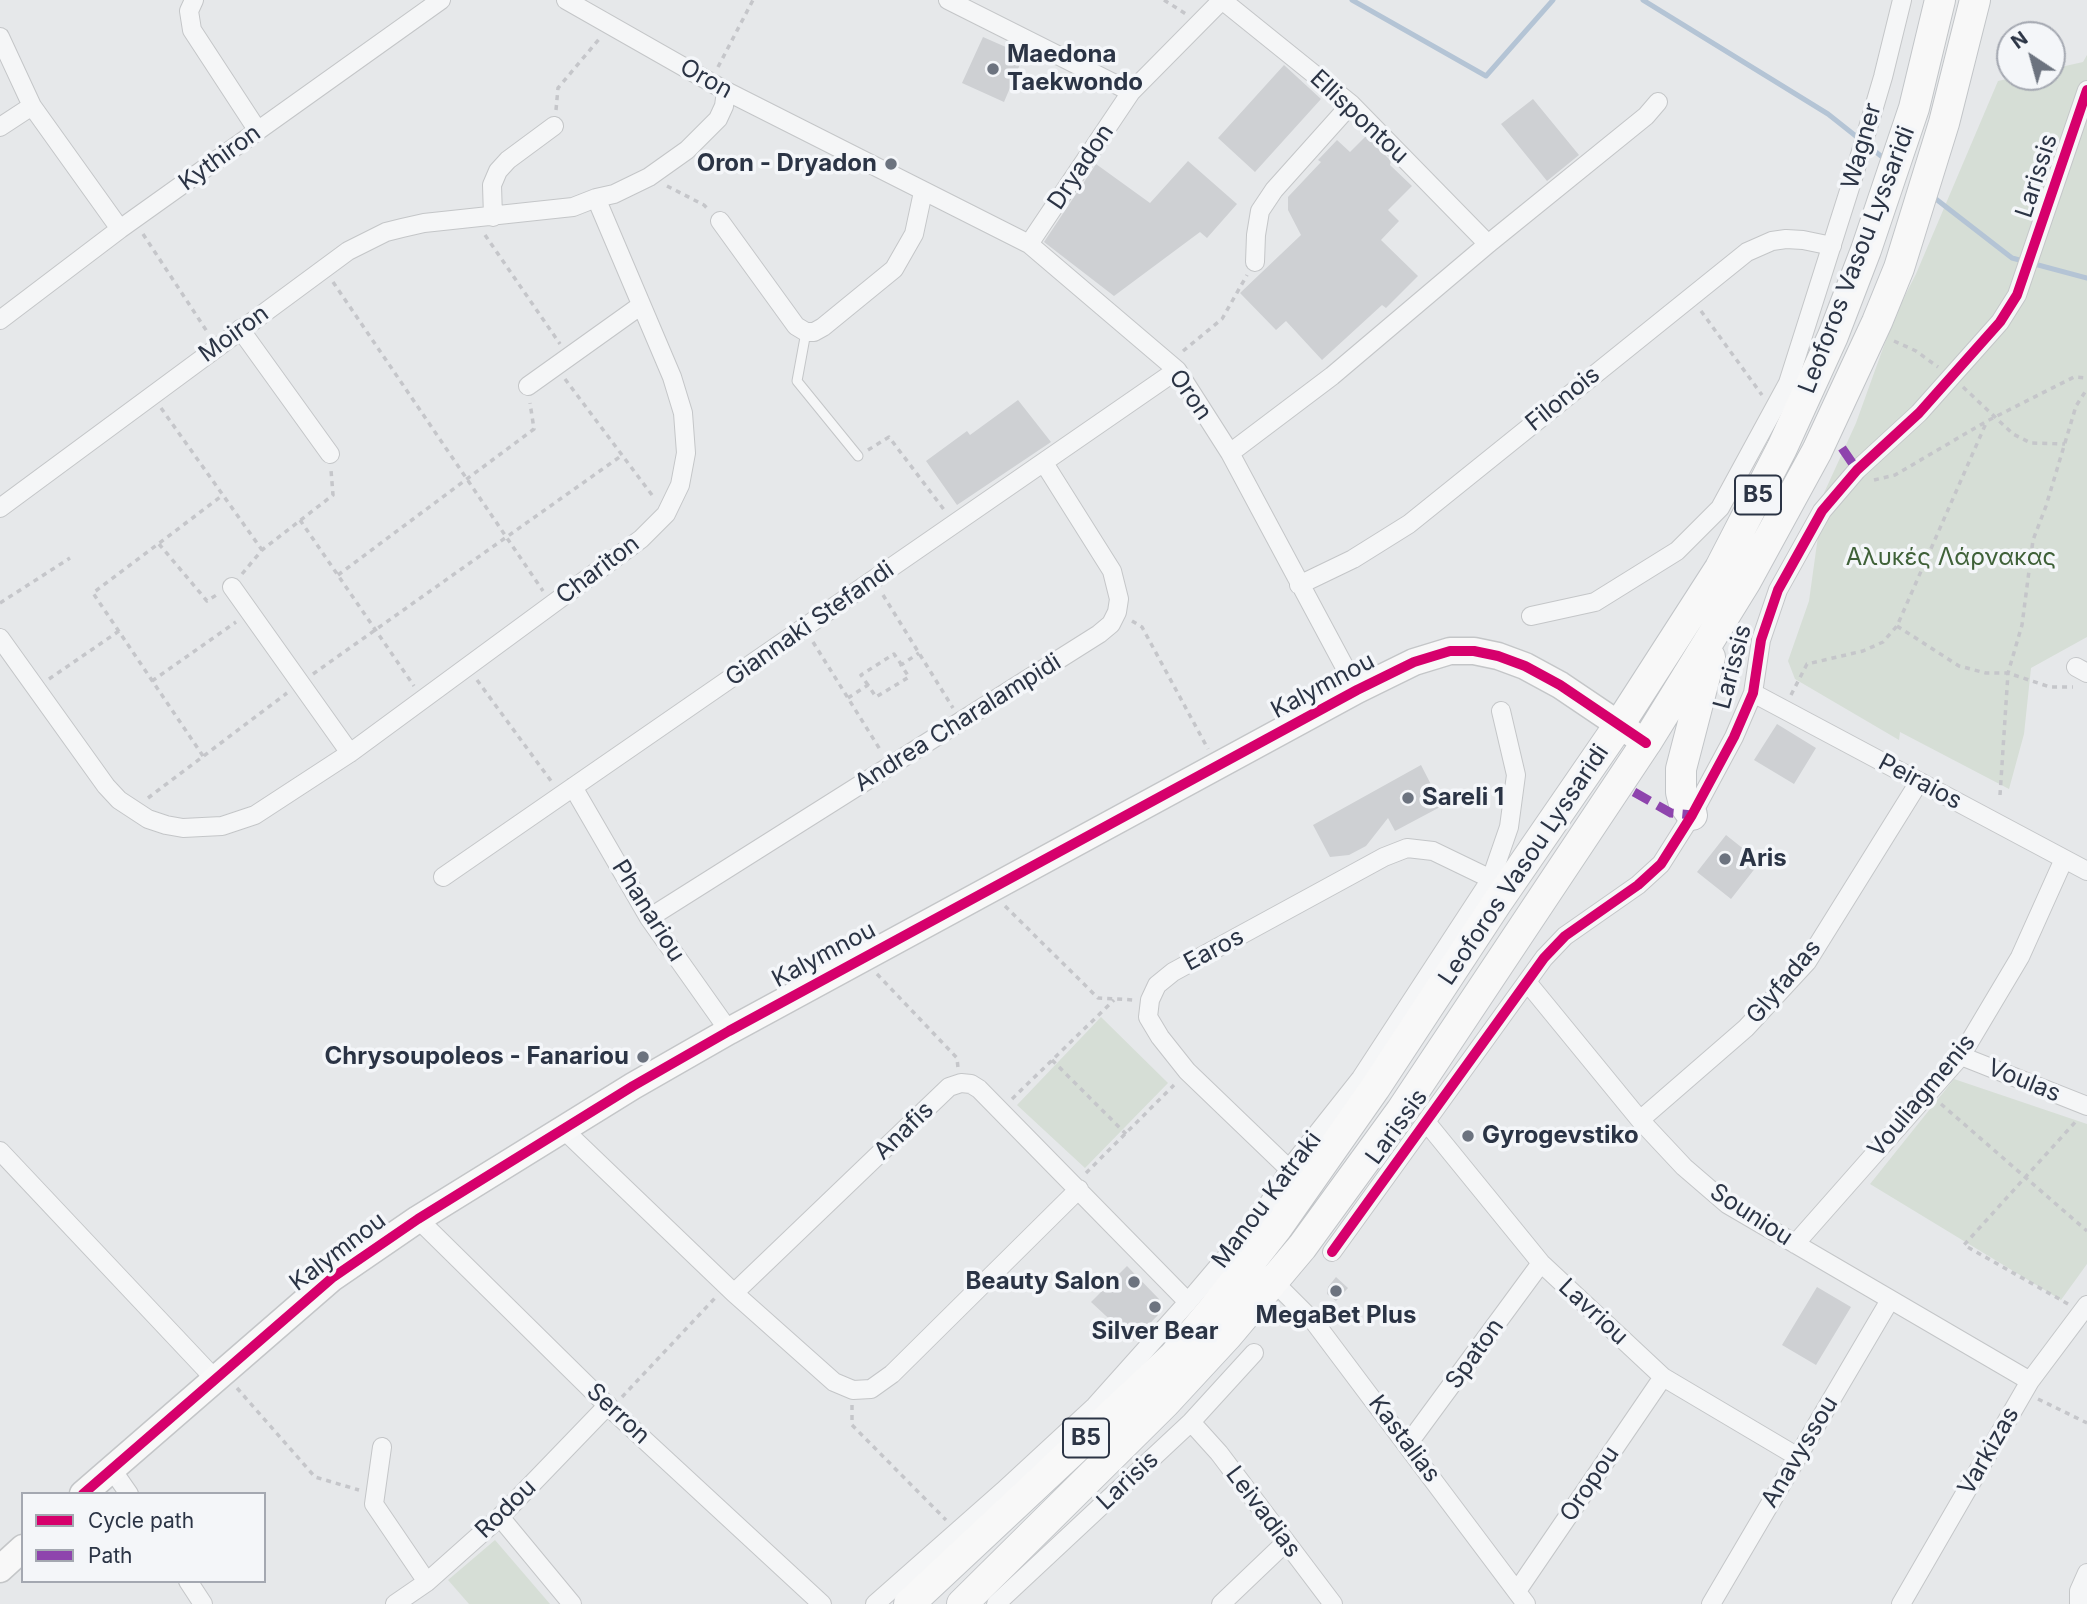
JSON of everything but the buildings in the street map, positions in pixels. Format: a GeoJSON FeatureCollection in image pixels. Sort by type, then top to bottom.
{"type":"FeatureCollection","features":[{"type":"Feature","properties":{"kind":"main road","name":"Leoforos Vasou Lyssaridi"},"geometry":{"type":"LineString","coordinates":[[909,1604],[1174,1356],[1251,1262],[1375,1088],[1496,904],[1619,725],[1720,568],[1776,460],[1833,336],[1866,250],[1914,108],[1940,0]]}},
{"type":"Feature","properties":{"kind":"main road","name":"Leoforos Vasou Lyssaridi"},"geometry":{"type":"LineString","coordinates":[[962,1604],[1166,1403],[1274,1281],[1401,1111],[1646,743],[1720,623],[1817,451],[1899,268],[1944,123],[1975,0]]}},
{"type":"Feature","properties":{"kind":"main road"},"geometry":{"type":"LineString","coordinates":[[1692,815],[1684,804],[1681,792],[1681,769],[1720,623]]}},
{"type":"Feature","properties":{"kind":"street"},"geometry":{"type":"LineString","coordinates":[[194,0],[189,11],[192,30],[258,131]]}},
{"type":"Feature","properties":{"kind":"street","name":"Kythiron"},"geometry":{"type":"LineString","coordinates":[[0,320],[127,224],[441,0]]}},
{"type":"Feature","properties":{"kind":"street","name":"Oron"},"geometry":{"type":"LineString","coordinates":[[566,0],[726,91],[1029,244],[1172,367],[1230,453],[1357,690]]}},
{"type":"Feature","properties":{"kind":"street"},"geometry":{"type":"LineString","coordinates":[[948,0],[1131,92]]}},
{"type":"Feature","properties":{"kind":"street","name":"Dryadon"},"geometry":{"type":"LineString","coordinates":[[1029,244],[1131,92],[1222,0]]}},
{"type":"Feature","properties":{"kind":"street","name":"Ellispontou"},"geometry":{"type":"LineString","coordinates":[[1222,0],[1351,104],[1488,244]]}},
{"type":"Feature","properties":{"kind":"street","name":"Wagner"},"geometry":{"type":"LineString","coordinates":[[1531,616],[1595,602],[1677,551],[1720,509],[1788,383],[1854,175],[1902,0]]}},
{"type":"Feature","properties":{"kind":"street"},"geometry":{"type":"LineString","coordinates":[[0,37],[32,106],[127,224]]}},
{"type":"Feature","properties":{"kind":"street","name":"Larissis"},"geometry":{"type":"LineString","coordinates":[[1332,1252],[1544,958],[1565,936],[1638,885],[1661,864],[1692,815],[1734,737],[1753,693],[1761,640],[1778,590],[1822,511],[1857,470],[1919,413],[2000,322],[2017,295],[2039,238],[2087,90]]}},
{"type":"Feature","properties":{"kind":"street","name":"Moiron"},"geometry":{"type":"LineString","coordinates":[[0,508],[348,251],[386,232],[424,223],[573,207],[614,194],[649,177],[687,150],[718,119],[724,106],[726,91]]}},
{"type":"Feature","properties":{"kind":"street"},"geometry":{"type":"LineString","coordinates":[[1230,453],[1332,376],[1488,244],[1646,116],[1658,102]]}},
{"type":"Feature","properties":{"kind":"street"},"geometry":{"type":"LineString","coordinates":[[1255,262],[1260,211],[1274,190],[1351,104]]}},
{"type":"Feature","properties":{"kind":"street"},"geometry":{"type":"LineString","coordinates":[[0,127],[32,106]]}},
{"type":"Feature","properties":{"kind":"street"},"geometry":{"type":"LineString","coordinates":[[493,217],[492,185],[498,171],[508,160],[554,126]]}},
{"type":"Feature","properties":{"kind":"street"},"geometry":{"type":"LineString","coordinates":[[720,221],[796,326],[806,332],[814,332],[894,269],[914,234],[923,192]]}},
{"type":"Feature","properties":{"kind":"street","name":"Chariton"},"geometry":{"type":"LineString","coordinates":[[0,638],[106,786],[132,810],[148,819],[183,828],[222,826],[255,815],[349,753],[552,605],[641,539],[666,514],[675,499],[684,470],[686,435],[683,413],[672,377],[596,198]]}},
{"type":"Feature","properties":{"kind":"street","name":"Filonois"},"geometry":{"type":"LineString","coordinates":[[1299,585],[1353,559],[1409,524],[1690,296],[1758,245],[1803,240],[1832,246]]}},
{"type":"Feature","properties":{"kind":"street"},"geometry":{"type":"LineString","coordinates":[[528,386],[640,306]]}},
{"type":"Feature","properties":{"kind":"street"},"geometry":{"type":"LineString","coordinates":[[240,329],[330,454]]}},
{"type":"Feature","properties":{"kind":"street","name":"Giannaki Stefandi"},"geometry":{"type":"LineString","coordinates":[[443,877],[1044,463],[1172,367]]}},
{"type":"Feature","properties":{"kind":"street"},"geometry":{"type":"LineString","coordinates":[[1044,463],[1112,571],[1118,586],[1117,612]]}},
{"type":"Feature","properties":{"kind":"street"},"geometry":{"type":"LineString","coordinates":[[232,587],[349,753]]}},
{"type":"Feature","properties":{"kind":"street","name":"Andrea Charalampidi"},"geometry":{"type":"LineString","coordinates":[[649,918],[1099,634],[1111,624],[1117,612]]}},
{"type":"Feature","properties":{"kind":"street","name":"Kalymnou"},"geometry":{"type":"LineString","coordinates":[[84,1492],[332,1278],[418,1219],[729,1031],[1357,690],[1414,662],[1450,651],[1474,650],[1498,656],[1525,666],[1560,685],[1646,743]]}},
{"type":"Feature","properties":{"kind":"street","name":"Peiraios"},"geometry":{"type":"LineString","coordinates":[[1753,693],[2087,871]]}},
{"type":"Feature","properties":{"kind":"street","name":"Manou Katraki"},"geometry":{"type":"LineString","coordinates":[[875,1604],[1095,1406],[1261,1216],[1289,1168],[1361,1078],[1491,879],[1509,827],[1516,775],[1501,711]]}},
{"type":"Feature","properties":{"kind":"street","name":"Glyfadas"},"geometry":{"type":"LineString","coordinates":[[1640,1120],[1746,1028],[1807,962],[1919,782]]}},
{"type":"Feature","properties":{"kind":"street","name":"Phanariou"},"geometry":{"type":"LineString","coordinates":[[567,791],[649,918],[729,1031]]}},
{"type":"Feature","properties":{"kind":"street","name":"Earos"},"geometry":{"type":"LineString","coordinates":[[1150,1000],[1157,985],[1173,972],[1407,848],[1433,851],[1491,879]]}},
{"type":"Feature","properties":{"kind":"street","name":"Vouliagmenis"},"geometry":{"type":"LineString","coordinates":[[1795,1244],[1961,1056],[2020,957],[2064,859]]}},
{"type":"Feature","properties":{"kind":"street","name":"Souniou"},"geometry":{"type":"LineString","coordinates":[[1527,982],[1640,1120],[1684,1167],[1727,1203],[1890,1300],[2027,1387]]}},
{"type":"Feature","properties":{"kind":"street"},"geometry":{"type":"LineString","coordinates":[[1150,1000],[1148,1017],[1187,1072],[1289,1168]]}},
{"type":"Feature","properties":{"kind":"street","name":"Voulas"},"geometry":{"type":"LineString","coordinates":[[1961,1056],[2083,1112]]}},
{"type":"Feature","properties":{"kind":"street"},"geometry":{"type":"LineString","coordinates":[[961,1083],[971,1084],[979,1089],[1001,1110],[1188,1302]]}},
{"type":"Feature","properties":{"kind":"street","name":"Anafis"},"geometry":{"type":"LineString","coordinates":[[730,1290],[949,1087],[961,1083]]}},
{"type":"Feature","properties":{"kind":"street","name":"Lavriou"},"geometry":{"type":"LineString","coordinates":[[1427,1123],[1541,1263],[1663,1377],[1798,1457]]}},
{"type":"Feature","properties":{"kind":"street"},"geometry":{"type":"LineString","coordinates":[[563,1129],[730,1290],[834,1382],[853,1390],[871,1389],[892,1374],[1076,1187]]}},
{"type":"Feature","properties":{"kind":"street"},"geometry":{"type":"LineString","coordinates":[[0,1151],[218,1375]]}},
{"type":"Feature","properties":{"kind":"street","name":"Serron"},"geometry":{"type":"LineString","coordinates":[[418,1219],[610,1407],[822,1604]]}},
{"type":"Feature","properties":{"kind":"street","name":"Kastalias"},"geometry":{"type":"LineString","coordinates":[[1251,1262],[1274,1281],[1315,1323],[1521,1598]]}},
{"type":"Feature","properties":{"kind":"street","name":"Spaton"},"geometry":{"type":"LineString","coordinates":[[1408,1444],[1541,1263]]}},
{"type":"Feature","properties":{"kind":"street","name":"Anavyssou"},"geometry":{"type":"LineString","coordinates":[[1711,1604],[1890,1300]]}},
{"type":"Feature","properties":{"kind":"street","name":"Varkizas"},"geometry":{"type":"LineString","coordinates":[[1901,1604],[2027,1387],[2085,1309]]}},
{"type":"Feature","properties":{"kind":"street","name":"Larisis"},"geometry":{"type":"LineString","coordinates":[[996,1604],[1191,1422],[1254,1353]]}},
{"type":"Feature","properties":{"kind":"street","name":"Oropou"},"geometry":{"type":"LineString","coordinates":[[1521,1598],[1663,1377]]}},
{"type":"Feature","properties":{"kind":"street","name":"Rodou"},"geometry":{"type":"LineString","coordinates":[[395,1604],[500,1517],[610,1407]]}},
{"type":"Feature","properties":{"kind":"street","name":"Leivadias"},"geometry":{"type":"LineString","coordinates":[[1191,1422],[1219,1453],[1333,1604]]}},
{"type":"Feature","properties":{"kind":"street"},"geometry":{"type":"LineString","coordinates":[[382,1447],[374,1504],[426,1581]]}},
{"type":"Feature","properties":{"kind":"street"},"geometry":{"type":"LineString","coordinates":[[111,1468],[128,1492]]}},
{"type":"Feature","properties":{"kind":"street"},"geometry":{"type":"LineString","coordinates":[[500,1517],[572,1604]]}},
{"type":"Feature","properties":{"kind":"street"},"geometry":{"type":"LineString","coordinates":[[1221,1604],[1286,1542]]}},
{"type":"Feature","properties":{"kind":"street"},"geometry":{"type":"LineString","coordinates":[[0,1569],[21,1550]]}},
{"type":"Feature","properties":{"kind":"street"},"geometry":{"type":"LineString","coordinates":[[2079,1604],[2079,1591],[2087,1573]]}},
{"type":"Feature","properties":{"kind":"street"},"geometry":{"type":"LineString","coordinates":[[189,1583],[203,1604]]}},
{"type":"Feature","properties":{"kind":"lane"},"geometry":{"type":"LineString","coordinates":[[806,332],[797,381],[858,456]]}},
{"type":"Feature","properties":{"kind":"path"},"geometry":{"type":"LineString","coordinates":[[710,82],[753,0]]}},
{"type":"Feature","properties":{"kind":"path"},"geometry":{"type":"LineString","coordinates":[[1164,0],[1200,22]]}},
{"type":"Feature","properties":{"kind":"path"},"geometry":{"type":"LineString","coordinates":[[554,126],[558,88],[611,25]]}},
{"type":"Feature","properties":{"kind":"path"},"geometry":{"type":"LineString","coordinates":[[649,177],[704,205],[720,221]]}},
{"type":"Feature","properties":{"kind":"path"},"geometry":{"type":"LineString","coordinates":[[474,218],[621,456],[666,514]]}},
{"type":"Feature","properties":{"kind":"path"},"geometry":{"type":"LineString","coordinates":[[127,224],[217,346]]}},
{"type":"Feature","properties":{"kind":"path"},"geometry":{"type":"LineString","coordinates":[[1172,367],[1222,319],[1255,262]]}},
{"type":"Feature","properties":{"kind":"path"},"geometry":{"type":"LineString","coordinates":[[324,268],[552,605]]}},
{"type":"Feature","properties":{"kind":"path"},"geometry":{"type":"LineString","coordinates":[[1690,296],[1774,411]]}},
{"type":"Feature","properties":{"kind":"path"},"geometry":{"type":"LineString","coordinates":[[1857,470],[1876,481],[1895,475],[1987,421],[2074,377],[2087,378]]}},
{"type":"Feature","properties":{"kind":"path"},"geometry":{"type":"LineString","coordinates":[[338,575],[534,429],[528,386]]}},
{"type":"Feature","properties":{"kind":"path"},"geometry":{"type":"LineString","coordinates":[[2000,795],[2008,673],[2022,625],[2033,540],[2076,406],[2087,389]]}},
{"type":"Feature","properties":{"kind":"path"},"geometry":{"type":"LineString","coordinates":[[151,395],[262,550]]}},
{"type":"Feature","properties":{"kind":"path"},"geometry":{"type":"LineString","coordinates":[[1996,418],[2013,434],[2031,443],[2065,444]]}},
{"type":"Feature","properties":{"kind":"path"},"geometry":{"type":"LineString","coordinates":[[1783,709],[1807,664],[1863,651],[1883,642],[1898,625],[1987,421]]}},
{"type":"Feature","properties":{"kind":"path"},"geometry":{"type":"LineString","coordinates":[[858,456],[889,437],[955,524]]}},
{"type":"Feature","properties":{"kind":"path"},"geometry":{"type":"LineString","coordinates":[[159,544],[207,601],[232,587],[262,550],[333,495],[330,454]]}},
{"type":"Feature","properties":{"kind":"path"},"geometry":{"type":"LineString","coordinates":[[132,810],[300,683],[621,456]]}},
{"type":"Feature","properties":{"kind":"path"},"geometry":{"type":"LineString","coordinates":[[203,756],[93,593],[223,495]]}},
{"type":"Feature","properties":{"kind":"path"},"geometry":{"type":"LineString","coordinates":[[300,520],[423,699]]}},
{"type":"Feature","properties":{"kind":"path"},"geometry":{"type":"LineString","coordinates":[[0,603],[70,558]]}},
{"type":"Feature","properties":{"kind":"path"},"geometry":{"type":"LineString","coordinates":[[874,580],[961,721]]}},
{"type":"Feature","properties":{"kind":"path"},"geometry":{"type":"LineString","coordinates":[[152,681],[250,612]]}},
{"type":"Feature","properties":{"kind":"path"},"geometry":{"type":"LineString","coordinates":[[1117,612],[1142,627],[1217,766]]}},
{"type":"Feature","properties":{"kind":"path"},"geometry":{"type":"LineString","coordinates":[[1898,625],[1959,666],[1986,673],[2008,673],[2050,687],[2075,687],[2083,671]]}},
{"type":"Feature","properties":{"kind":"path"},"geometry":{"type":"LineString","coordinates":[[36,688],[118,631]]}},
{"type":"Feature","properties":{"kind":"path"},"geometry":{"type":"LineString","coordinates":[[813,642],[886,758]]}},
{"type":"Feature","properties":{"kind":"path"},"geometry":{"type":"LineString","coordinates":[[901,665],[919,653]]}},
{"type":"Feature","properties":{"kind":"path"},"geometry":{"type":"LineString","coordinates":[[894,654],[909,677],[876,697],[868,685],[861,675],[894,654]]}},
{"type":"Feature","properties":{"kind":"path"},"geometry":{"type":"LineString","coordinates":[[467,667],[567,791]]}},
{"type":"Feature","properties":{"kind":"path"},"geometry":{"type":"LineString","coordinates":[[848,698],[868,685]]}},
{"type":"Feature","properties":{"kind":"path"},"geometry":{"type":"LineString","coordinates":[[988,890],[1098,998],[1150,1000]]}},
{"type":"Feature","properties":{"kind":"path"},"geometry":{"type":"LineString","coordinates":[[863,958],[957,1058],[961,1083]]}},
{"type":"Feature","properties":{"kind":"path"},"geometry":{"type":"LineString","coordinates":[[1001,1110],[1114,1000]]}},
{"type":"Feature","properties":{"kind":"path"},"geometry":{"type":"LineString","coordinates":[[1052,1060],[1126,1134]]}},
{"type":"Feature","properties":{"kind":"path"},"geometry":{"type":"LineString","coordinates":[[1076,1187],[1187,1072]]}},
{"type":"Feature","properties":{"kind":"path"},"geometry":{"type":"LineString","coordinates":[[1928,1093],[2087,1231]]}},
{"type":"Feature","properties":{"kind":"path"},"geometry":{"type":"LineString","coordinates":[[2083,1112],[1964,1245],[2085,1309]]}},
{"type":"Feature","properties":{"kind":"path"},"geometry":{"type":"LineString","coordinates":[[610,1407],[730,1290]]}},
{"type":"Feature","properties":{"kind":"path"},"geometry":{"type":"LineString","coordinates":[[218,1375],[315,1477],[376,1495]]}},
{"type":"Feature","properties":{"kind":"path"},"geometry":{"type":"LineString","coordinates":[[2027,1387],[2087,1423]]}},
{"type":"Feature","properties":{"kind":"path"},"geometry":{"type":"LineString","coordinates":[[853,1390],[852,1425],[958,1531]]}},
{"type":"Feature","properties":{"kind":"green space","name":"Αλυκές Λάρνακας"},"geometry":{"type":"Polygon","coordinates":[[[2087,55],[2087,637],[2031,668],[2024,734],[2009,789],[1900,732],[1899,740],[1795,679],[1788,661],[1809,601],[1824,493],[1856,423],[1895,315],[1916,274],[1996,86],[1996,91],[2066,91],[2066,66],[2083,62],[2087,55]]]}},
{"type":"Feature","properties":{"kind":"green space"},"geometry":{"type":"Polygon","coordinates":[[[1101,1017],[1168,1083],[1085,1168],[1017,1105],[1101,1017]]]}},
{"type":"Feature","properties":{"kind":"green space"},"geometry":{"type":"Polygon","coordinates":[[[1954,1079],[2087,1124],[2087,1264],[2061,1300],[1870,1184],[1954,1079]]]}},
{"type":"Feature","properties":{"kind":"green space"},"geometry":{"type":"Polygon","coordinates":[[[495,1540],[550,1604],[469,1604],[448,1580],[495,1540]]]}},
{"type":"Feature","properties":{"kind":"waterway"},"geometry":{"type":"LineString","coordinates":[[1352,0],[1486,76],[1553,0]]}},
{"type":"Feature","properties":{"kind":"waterway"},"geometry":{"type":"LineString","coordinates":[[1643,0],[1828,114],[1886,160]]}},
{"type":"Feature","properties":{"kind":"waterway"},"geometry":{"type":"LineString","coordinates":[[1932,196],[2012,258],[2087,278]]}},
{"type":"Feature","properties":{"kind":"marked path"},"geometry":{"type":"LineString","coordinates":[[1842,448],[1857,470]]}},
{"type":"Feature","properties":{"kind":"marked path"},"geometry":{"type":"LineString","coordinates":[[1634,792],[1671,813],[1692,815]]}},
{"type":"Feature","properties":{"kind":"cycle path"},"geometry":{"type":"LineString","coordinates":[[1332,1252],[1544,958],[1565,936],[1638,885],[1661,864],[1692,815],[1734,737],[1753,693],[1761,640],[1778,590],[1822,511],[1857,470],[1919,413],[2000,322],[2017,295],[2087,90]]}},
{"type":"Feature","properties":{"kind":"cycle path"},"geometry":{"type":"LineString","coordinates":[[85,1492],[332,1278],[418,1219],[633,1086],[729,1031],[1357,690],[1414,662],[1450,651],[1474,651],[1498,656],[1525,666],[1560,685],[1646,743]]}},
{"type":"Feature","properties":{"kind":"place","name":"Maedona Taekwondo"},"geometry":{"type":"Point","coordinates":[993,69]}},
{"type":"Feature","properties":{"kind":"place","name":"Oron - Dryadon"},"geometry":{"type":"Point","coordinates":[891,164]}},
{"type":"Feature","properties":{"kind":"place","name":"Sareli 1"},"geometry":{"type":"Point","coordinates":[1408,798]}},
{"type":"Feature","properties":{"kind":"place","name":"Aris"},"geometry":{"type":"Point","coordinates":[1725,859]}},
{"type":"Feature","properties":{"kind":"place","name":"Chrysoupoleos - Fanariou"},"geometry":{"type":"Point","coordinates":[643,1057]}},
{"type":"Feature","properties":{"kind":"place","name":"Gyrogevstiko"},"geometry":{"type":"Point","coordinates":[1468,1136]}},
{"type":"Feature","properties":{"kind":"place","name":"Beauty Salon"},"geometry":{"type":"Point","coordinates":[1134,1282]}},
{"type":"Feature","properties":{"kind":"place","name":"MegaBet Plus"},"geometry":{"type":"Point","coordinates":[1336,1291]}},
{"type":"Feature","properties":{"kind":"place","name":"Silver Bear"},"geometry":{"type":"Point","coordinates":[1155,1307]}}]}
